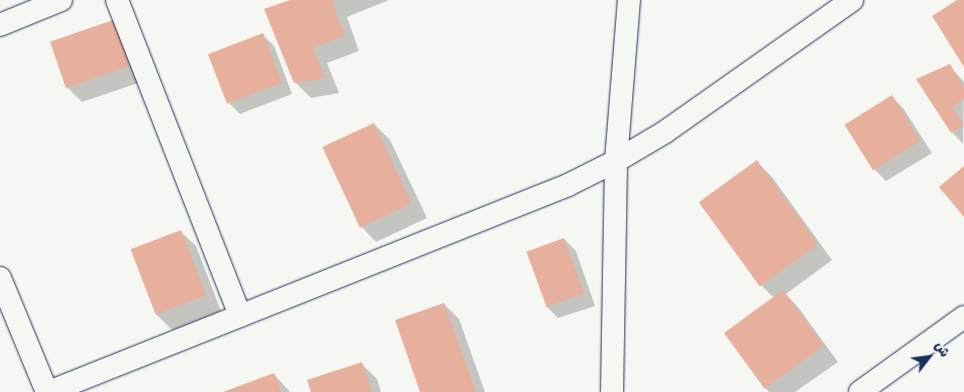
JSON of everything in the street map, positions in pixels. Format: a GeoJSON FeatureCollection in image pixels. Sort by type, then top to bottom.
{"type":"FeatureCollection","features":[{"type":"Feature","properties":{"kind":"street"},"geometry":{"type":"LineString","coordinates":[[0,25],[61,0]]}},
{"type":"Feature","properties":{"kind":"street"},"geometry":{"type":"LineString","coordinates":[[117,0],[240,316]]}},
{"type":"Feature","properties":{"kind":"street"},"geometry":{"type":"LineString","coordinates":[[612,392],[616,161],[629,0]]}},
{"type":"Feature","properties":{"kind":"street"},"geometry":{"type":"LineString","coordinates":[[0,278],[48,392],[568,185],[616,161],[666,132],[852,0]]}},
{"type":"Feature","properties":{"kind":"street"},"geometry":{"type":"LineString","coordinates":[[860,392],[964,316]]}},
{"type":"Feature","properties":{"kind":"building"},"geometry":{"type":"Polygon","coordinates":[[[290,0],[336,0],[332,2],[345,35],[313,48],[325,78],[294,83],[264,9],[290,0]]]}},
{"type":"Feature","properties":{"kind":"building"},"geometry":{"type":"Polygon","coordinates":[[[957,0],[964,0],[964,67],[932,16],[957,0]]]}},
{"type":"Feature","properties":{"kind":"building"},"geometry":{"type":"Polygon","coordinates":[[[119,18],[135,64],[66,88],[50,42],[119,18]]]}},
{"type":"Feature","properties":{"kind":"building"},"geometry":{"type":"Polygon","coordinates":[[[263,33],[282,82],[227,104],[208,54],[263,33]]]}},
{"type":"Feature","properties":{"kind":"building"},"geometry":{"type":"Polygon","coordinates":[[[950,64],[964,88],[964,99],[952,107],[964,125],[951,133],[916,79],[950,64]]]}},
{"type":"Feature","properties":{"kind":"building"},"geometry":{"type":"Polygon","coordinates":[[[892,95],[921,141],[873,170],[845,125],[892,95]]]}},
{"type":"Feature","properties":{"kind":"building"},"geometry":{"type":"Polygon","coordinates":[[[374,123],[412,204],[360,228],[322,147],[374,123]]]}},
{"type":"Feature","properties":{"kind":"building"},"geometry":{"type":"Polygon","coordinates":[[[757,160],[818,244],[760,286],[699,202],[757,160]]]}},
{"type":"Feature","properties":{"kind":"building"},"geometry":{"type":"Polygon","coordinates":[[[964,166],[964,217],[939,187],[964,166]]]}},
{"type":"Feature","properties":{"kind":"building"},"geometry":{"type":"Polygon","coordinates":[[[181,230],[206,295],[156,315],[131,249],[181,230]]]}},
{"type":"Feature","properties":{"kind":"building"},"geometry":{"type":"Polygon","coordinates":[[[564,238],[584,293],[547,307],[526,252],[564,238]]]}},
{"type":"Feature","properties":{"kind":"building"},"geometry":{"type":"Polygon","coordinates":[[[783,290],[824,346],[764,389],[724,333],[783,290]]]}},
{"type":"Feature","properties":{"kind":"building"},"geometry":{"type":"Polygon","coordinates":[[[444,303],[476,392],[420,392],[395,320],[444,303]]]}},
{"type":"Feature","properties":{"kind":"building"},"geometry":{"type":"Polygon","coordinates":[[[362,362],[372,392],[311,392],[307,380],[362,362]]]}},
{"type":"Feature","properties":{"kind":"building"},"geometry":{"type":"Polygon","coordinates":[[[274,373],[281,392],[223,392],[274,373]]]}}]}
